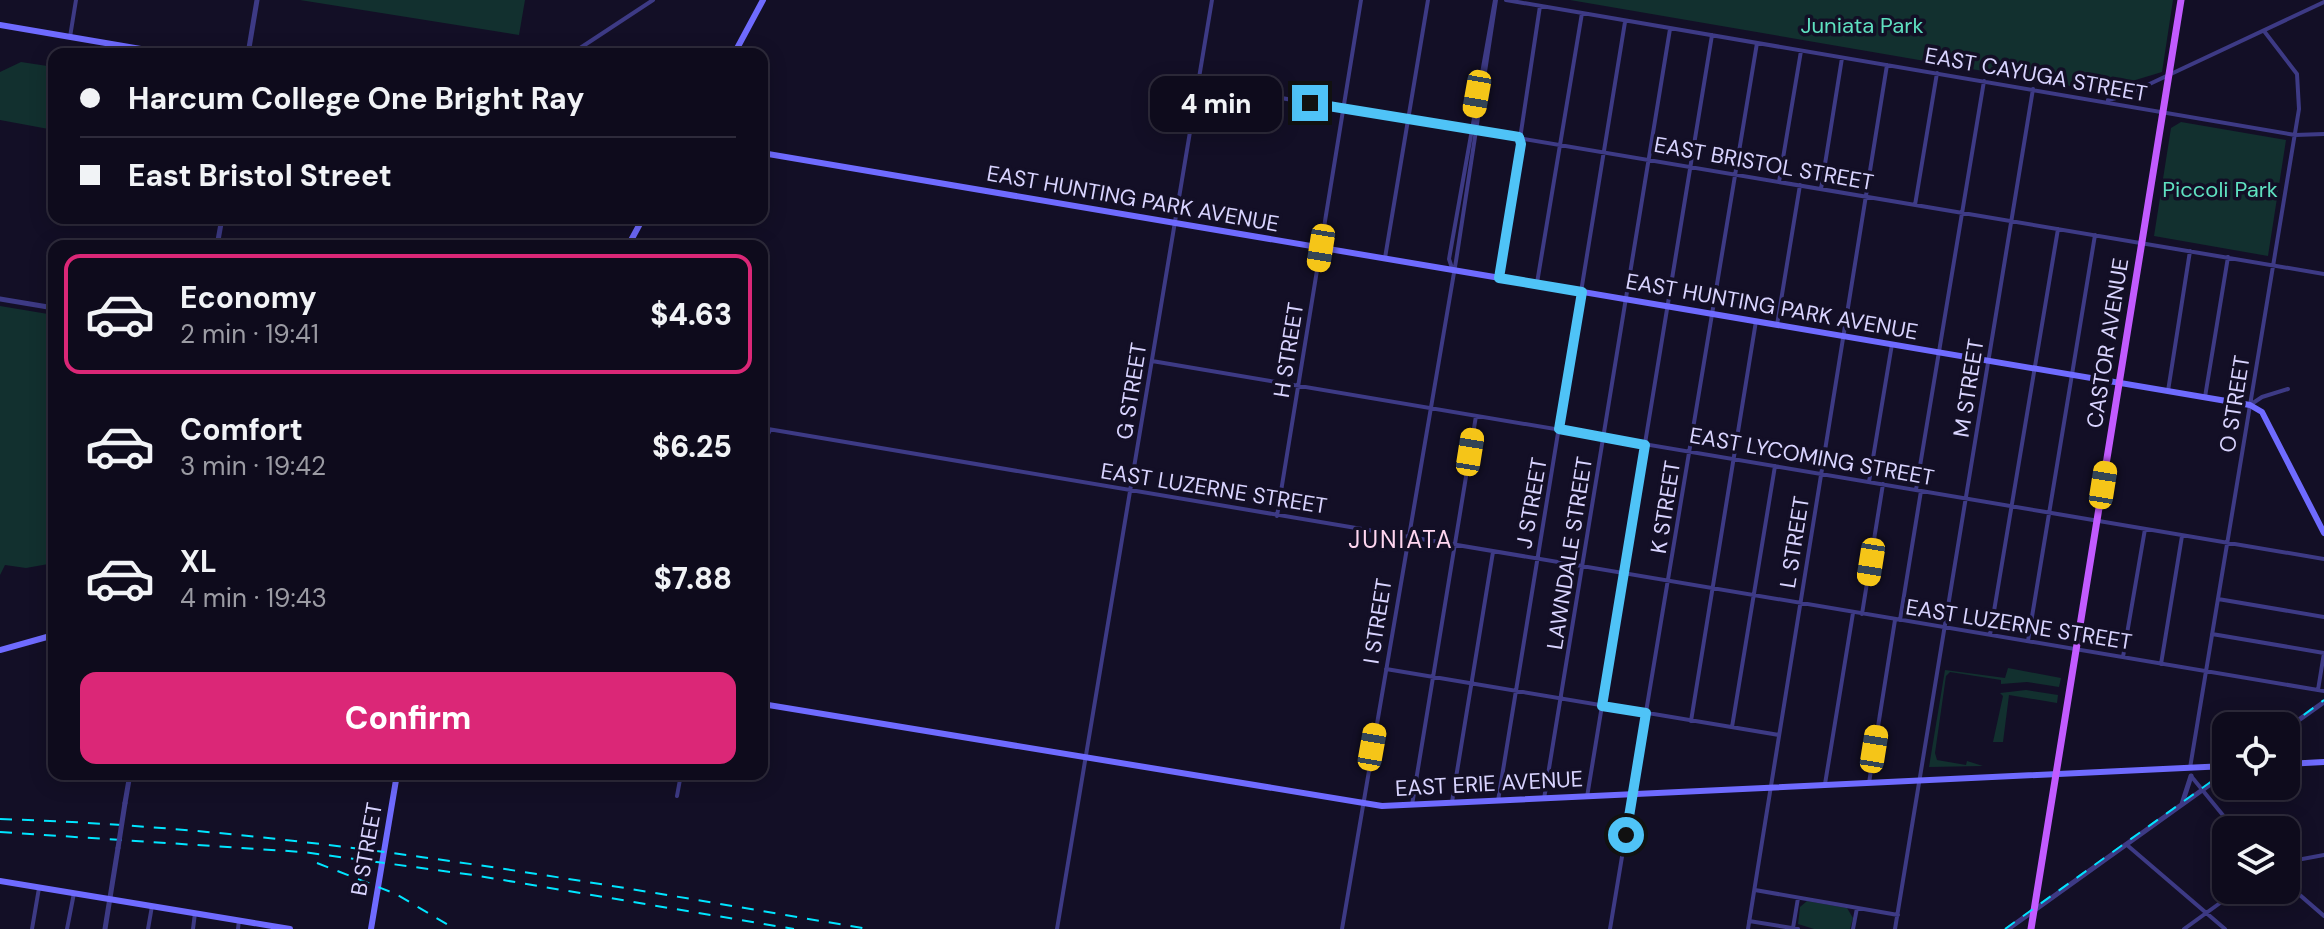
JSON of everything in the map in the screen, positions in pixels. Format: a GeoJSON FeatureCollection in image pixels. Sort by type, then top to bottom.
{"type":"FeatureCollection","features":[{"type":"Feature","properties":{"kind":"main road"},"geometry":{"type":"LineString","coordinates":[[737,48],[763,0]]}},
{"type":"Feature","properties":{"kind":"main road","name":"CASTOR AVENUE"},"geometry":{"type":"LineString","coordinates":[[2031,929],[2181,0]]}},
{"type":"Feature","properties":{"kind":"main road"},"geometry":{"type":"LineString","coordinates":[[0,25],[135,48]]}},
{"type":"Feature","properties":{"kind":"main road","name":"EAST HUNTING PARK AVENUE"},"geometry":{"type":"LineString","coordinates":[[768,154],[2250,405]]}},
{"type":"Feature","properties":{"kind":"main road"},"geometry":{"type":"LineString","coordinates":[[2250,405],[2262,412],[2324,533]]}},
{"type":"Feature","properties":{"kind":"main road"},"geometry":{"type":"LineString","coordinates":[[0,650],[48,637]]}},
{"type":"Feature","properties":{"kind":"main road","name":"EAST ERIE AVENUE"},"geometry":{"type":"LineString","coordinates":[[768,705],[1363,804],[1412,805],[2055,775],[2190,772],[2212,768]]}},
{"type":"Feature","properties":{"kind":"main road"},"geometry":{"type":"LineString","coordinates":[[2300,763],[2324,762]]}},
{"type":"Feature","properties":{"kind":"main road","name":"B STREET"},"geometry":{"type":"LineString","coordinates":[[371,929],[396,780]]}},
{"type":"Feature","properties":{"kind":"main road"},"geometry":{"type":"LineString","coordinates":[[0,881],[285,929]]}},
{"type":"Feature","properties":{"kind":"street"},"geometry":{"type":"LineString","coordinates":[[70,37],[76,0]]}},
{"type":"Feature","properties":{"kind":"street"},"geometry":{"type":"LineString","coordinates":[[249,48],[257,0]]}},
{"type":"Feature","properties":{"kind":"street"},"geometry":{"type":"LineString","coordinates":[[580,48],[653,0]]}},
{"type":"Feature","properties":{"kind":"street","name":"G STREET"},"geometry":{"type":"LineString","coordinates":[[1057,929],[1212,0]]}},
{"type":"Feature","properties":{"kind":"street","name":"H STREET"},"geometry":{"type":"LineString","coordinates":[[1277,516],[1361,0]]}},
{"type":"Feature","properties":{"kind":"street"},"geometry":{"type":"LineString","coordinates":[[1385,258],[1428,0]]}},
{"type":"Feature","properties":{"kind":"street","name":"I STREET"},"geometry":{"type":"LineString","coordinates":[[1452,270],[1449,259],[1496,0]]}},
{"type":"Feature","properties":{"kind":"street","name":"I STREET"},"geometry":{"type":"LineString","coordinates":[[1342,929],[1478,130],[1496,0]]}},
{"type":"Feature","properties":{"kind":"street","name":"EAST CAYUGA STREET"},"geometry":{"type":"LineString","coordinates":[[1506,0],[2295,135],[2324,134]]}},
{"type":"Feature","properties":{"kind":"street"},"geometry":{"type":"LineString","coordinates":[[2103,101],[2124,96],[2324,2]]}},
{"type":"Feature","properties":{"kind":"street"},"geometry":{"type":"LineString","coordinates":[[1499,278],[1540,6]]}},
{"type":"Feature","properties":{"kind":"street"},"geometry":{"type":"LineString","coordinates":[[1537,284],[1582,13]]}},
{"type":"Feature","properties":{"kind":"street","name":"J STREET"},"geometry":{"type":"LineString","coordinates":[[1498,801],[1625,21]]}},
{"type":"Feature","properties":{"kind":"street","name":"LAWNDALE STREET"},"geometry":{"type":"LineString","coordinates":[[1544,799],[1670,29]]}},
{"type":"Feature","properties":{"kind":"street","name":"O STREET"},"geometry":{"type":"LineString","coordinates":[[2190,772],[2300,98],[2297,74],[2264,31]]}},
{"type":"Feature","properties":{"kind":"street"},"geometry":{"type":"LineString","coordinates":[[1587,797],[1712,35]]}},
{"type":"Feature","properties":{"kind":"street","name":"K STREET"},"geometry":{"type":"LineString","coordinates":[[1610,929],[1757,43]]}},
{"type":"Feature","properties":{"kind":"street"},"geometry":{"type":"LineString","coordinates":[[1779,182],[1801,51]]}},
{"type":"Feature","properties":{"kind":"street"},"geometry":{"type":"LineString","coordinates":[[1821,189],[1842,58]]}},
{"type":"Feature","properties":{"kind":"street","name":"L STREET"},"geometry":{"type":"LineString","coordinates":[[1748,929],[1887,65]]}},
{"type":"Feature","properties":{"kind":"street"},"geometry":{"type":"LineString","coordinates":[[1915,205],[1937,73]]}},
{"type":"Feature","properties":{"kind":"street"},"geometry":{"type":"LineString","coordinates":[[1869,783],[1984,81]]}},
{"type":"Feature","properties":{"kind":"street","name":"EAST BRISTOL STREET"},"geometry":{"type":"LineString","coordinates":[[1198,84],[2324,274]]}},
{"type":"Feature","properties":{"kind":"street","name":"M STREET"},"geometry":{"type":"LineString","coordinates":[[1895,929],[2033,89]]}},
{"type":"Feature","properties":{"kind":"street"},"geometry":{"type":"LineString","coordinates":[[1777,325],[1800,185]]}},
{"type":"Feature","properties":{"kind":"street"},"geometry":{"type":"LineString","coordinates":[[1990,635],[2058,229]]}},
{"type":"Feature","properties":{"kind":"street"},"geometry":{"type":"LineString","coordinates":[[2028,641],[2095,235]]}},
{"type":"Feature","properties":{"kind":"street"},"geometry":{"type":"LineString","coordinates":[[2168,391],[2190,251]]}},
{"type":"Feature","properties":{"kind":"street"},"geometry":{"type":"LineString","coordinates":[[2205,397],[2228,257]]}},
{"type":"Feature","properties":{"kind":"street"},"geometry":{"type":"LineString","coordinates":[[0,299],[48,307]]}},
{"type":"Feature","properties":{"kind":"street"},"geometry":{"type":"LineString","coordinates":[[1691,721],[1756,321]]}},
{"type":"Feature","properties":{"kind":"street"},"geometry":{"type":"LineString","coordinates":[[1869,482],[1892,344]]}},
{"type":"Feature","properties":{"kind":"street","name":"EAST LYCOMING STREET"},"geometry":{"type":"LineString","coordinates":[[1152,361],[2324,559]]}},
{"type":"Feature","properties":{"kind":"street"},"geometry":{"type":"LineString","coordinates":[[2250,405],[2262,397],[2288,389]]}},
{"type":"Feature","properties":{"kind":"street"},"geometry":{"type":"LineString","coordinates":[[1412,805],[1476,416]]}},
{"type":"Feature","properties":{"kind":"street"},"geometry":{"type":"LineString","coordinates":[[768,434],[770,430]]}},
{"type":"Feature","properties":{"kind":"street","name":"EAST LUZERNE STREET"},"geometry":{"type":"LineString","coordinates":[[770,430],[2321,690]]}},
{"type":"Feature","properties":{"kind":"street"},"geometry":{"type":"LineString","coordinates":[[1732,727],[1775,466]]}},
{"type":"Feature","properties":{"kind":"street"},"geometry":{"type":"LineString","coordinates":[[1862,614],[1883,484]]}},
{"type":"Feature","properties":{"kind":"street"},"geometry":{"type":"LineString","coordinates":[[2123,657],[2145,529]]}},
{"type":"Feature","properties":{"kind":"street"},"geometry":{"type":"LineString","coordinates":[[2161,664],[2182,535]]}},
{"type":"Feature","properties":{"kind":"street"},"geometry":{"type":"LineString","coordinates":[[1452,803],[1493,552]]}},
{"type":"Feature","properties":{"kind":"street"},"geometry":{"type":"LineString","coordinates":[[2218,599],[2324,617]]}},
{"type":"Feature","properties":{"kind":"street"},"geometry":{"type":"LineString","coordinates":[[1825,785],[1853,613]]}},
{"type":"Feature","properties":{"kind":"street"},"geometry":{"type":"LineString","coordinates":[[2212,634],[2324,653],[2321,690]]}},
{"type":"Feature","properties":{"kind":"street"},"geometry":{"type":"LineString","coordinates":[[1386,669],[1779,735]]}},
{"type":"Feature","properties":{"kind":"street"},"geometry":{"type":"LineString","coordinates":[[2300,719],[2324,702]]}},
{"type":"Feature","properties":{"kind":"street"},"geometry":{"type":"LineString","coordinates":[[2190,772],[2223,816]]}},
{"type":"Feature","properties":{"kind":"street"},"geometry":{"type":"LineString","coordinates":[[2182,804],[2190,772]]}},
{"type":"Feature","properties":{"kind":"street"},"geometry":{"type":"LineString","coordinates":[[105,929],[129,780]]}},
{"type":"Feature","properties":{"kind":"street"},"geometry":{"type":"LineString","coordinates":[[677,796],[680,780]]}},
{"type":"Feature","properties":{"kind":"street"},"geometry":{"type":"LineString","coordinates":[[2008,929],[2212,783]]}},
{"type":"Feature","properties":{"kind":"street"},"geometry":{"type":"LineString","coordinates":[[2126,844],[2225,929]]}},
{"type":"Feature","properties":{"kind":"street"},"geometry":{"type":"LineString","coordinates":[[2300,859],[2324,855]]}},
{"type":"Feature","properties":{"kind":"street"},"geometry":{"type":"LineString","coordinates":[[32,929],[39,887]]}},
{"type":"Feature","properties":{"kind":"street"},"geometry":{"type":"LineString","coordinates":[[1755,890],[1898,915]]}},
{"type":"Feature","properties":{"kind":"street"},"geometry":{"type":"LineString","coordinates":[[67,929],[74,893]]}},
{"type":"Feature","properties":{"kind":"street"},"geometry":{"type":"LineString","coordinates":[[2300,895],[2324,916]]}},
{"type":"Feature","properties":{"kind":"street"},"geometry":{"type":"LineString","coordinates":[[1749,921],[1795,929],[1798,898]]}},
{"type":"Feature","properties":{"kind":"street"},"geometry":{"type":"LineString","coordinates":[[2184,929],[2219,904]]}},
{"type":"Feature","properties":{"kind":"street"},"geometry":{"type":"LineString","coordinates":[[148,929],[152,906]]}},
{"type":"Feature","properties":{"kind":"street"},"geometry":{"type":"LineString","coordinates":[[1853,929],[1857,908]]}},
{"type":"Feature","properties":{"kind":"street"},"geometry":{"type":"LineString","coordinates":[[193,929],[195,913]]}},
{"type":"Feature","properties":{"kind":"street"},"geometry":{"type":"LineString","coordinates":[[238,929],[239,920]]}},
{"type":"Feature","properties":{"kind":"green space"},"geometry":{"type":"Polygon","coordinates":[[[300,0],[525,0],[519,35],[300,0]]]}},
{"type":"Feature","properties":{"kind":"green space","name":"Juniata Park"},"geometry":{"type":"Polygon","coordinates":[[[1570,0],[2173,0],[2162,72],[2099,91],[1570,0]]]}},
{"type":"Feature","properties":{"kind":"green space"},"geometry":{"type":"Polygon","coordinates":[[[21,62],[48,66],[48,129],[0,120],[0,72],[21,62]]]}},
{"type":"Feature","properties":{"kind":"green space","name":"Piccoli Park"},"geometry":{"type":"Polygon","coordinates":[[[2181,122],[2286,140],[2268,256],[2154,236],[2171,128],[2181,122]]]}},
{"type":"Feature","properties":{"kind":"green space"},"geometry":{"type":"Polygon","coordinates":[[[0,306],[48,314],[48,564],[26,568],[5,565],[0,575],[0,306]]]}},
{"type":"Feature","properties":{"kind":"green space"},"geometry":{"type":"Polygon","coordinates":[[[2008,668],[2061,678],[2059,687],[2027,682],[2001,684],[2001,680],[1950,672],[1946,676],[1935,753],[1937,760],[1966,765],[1967,761],[1983,766],[1929,767],[1945,670],[2005,678],[2008,668]]]}},
{"type":"Feature","properties":{"kind":"green space"},"geometry":{"type":"Polygon","coordinates":[[[2026,690],[2058,695],[2057,703],[2009,695],[2003,742],[1993,742],[2003,696],[2000,693],[2026,690]]]}},
{"type":"Feature","properties":{"kind":"green space"},"geometry":{"type":"Polygon","coordinates":[[[1807,901],[1847,908],[1853,918],[1850,929],[1814,929],[1798,924],[1800,907],[1807,901]]]}},
{"type":"Feature","properties":{"kind":"railway"},"geometry":{"type":"LineString","coordinates":[[2300,718],[2324,700]]}},
{"type":"Feature","properties":{"kind":"railway"},"geometry":{"type":"LineString","coordinates":[[2005,929],[2212,781]]}},
{"type":"Feature","properties":{"kind":"railway"},"geometry":{"type":"LineString","coordinates":[[0,819],[110,824],[328,845],[544,875],[868,929]]}},
{"type":"Feature","properties":{"kind":"railway"},"geometry":{"type":"LineString","coordinates":[[0,832],[303,852],[473,875],[794,929]]}},
{"type":"Feature","properties":{"kind":"railway"},"geometry":{"type":"LineString","coordinates":[[317,863],[396,894],[455,929]]}},
{"type":"Feature","properties":{"kind":"district","name":"JUNIATA"},"geometry":{"type":"Point","coordinates":[1401,540]}},
{"type":"Feature","properties":{"kind":"route"},"geometry":{"type":"LineString","coordinates":[[1310,103],[1519,137],[1521,144],[1499,278],[1582,292],[1559,429],[1645,445],[1602,706],[1646,713],[1626,835]]}}]}
